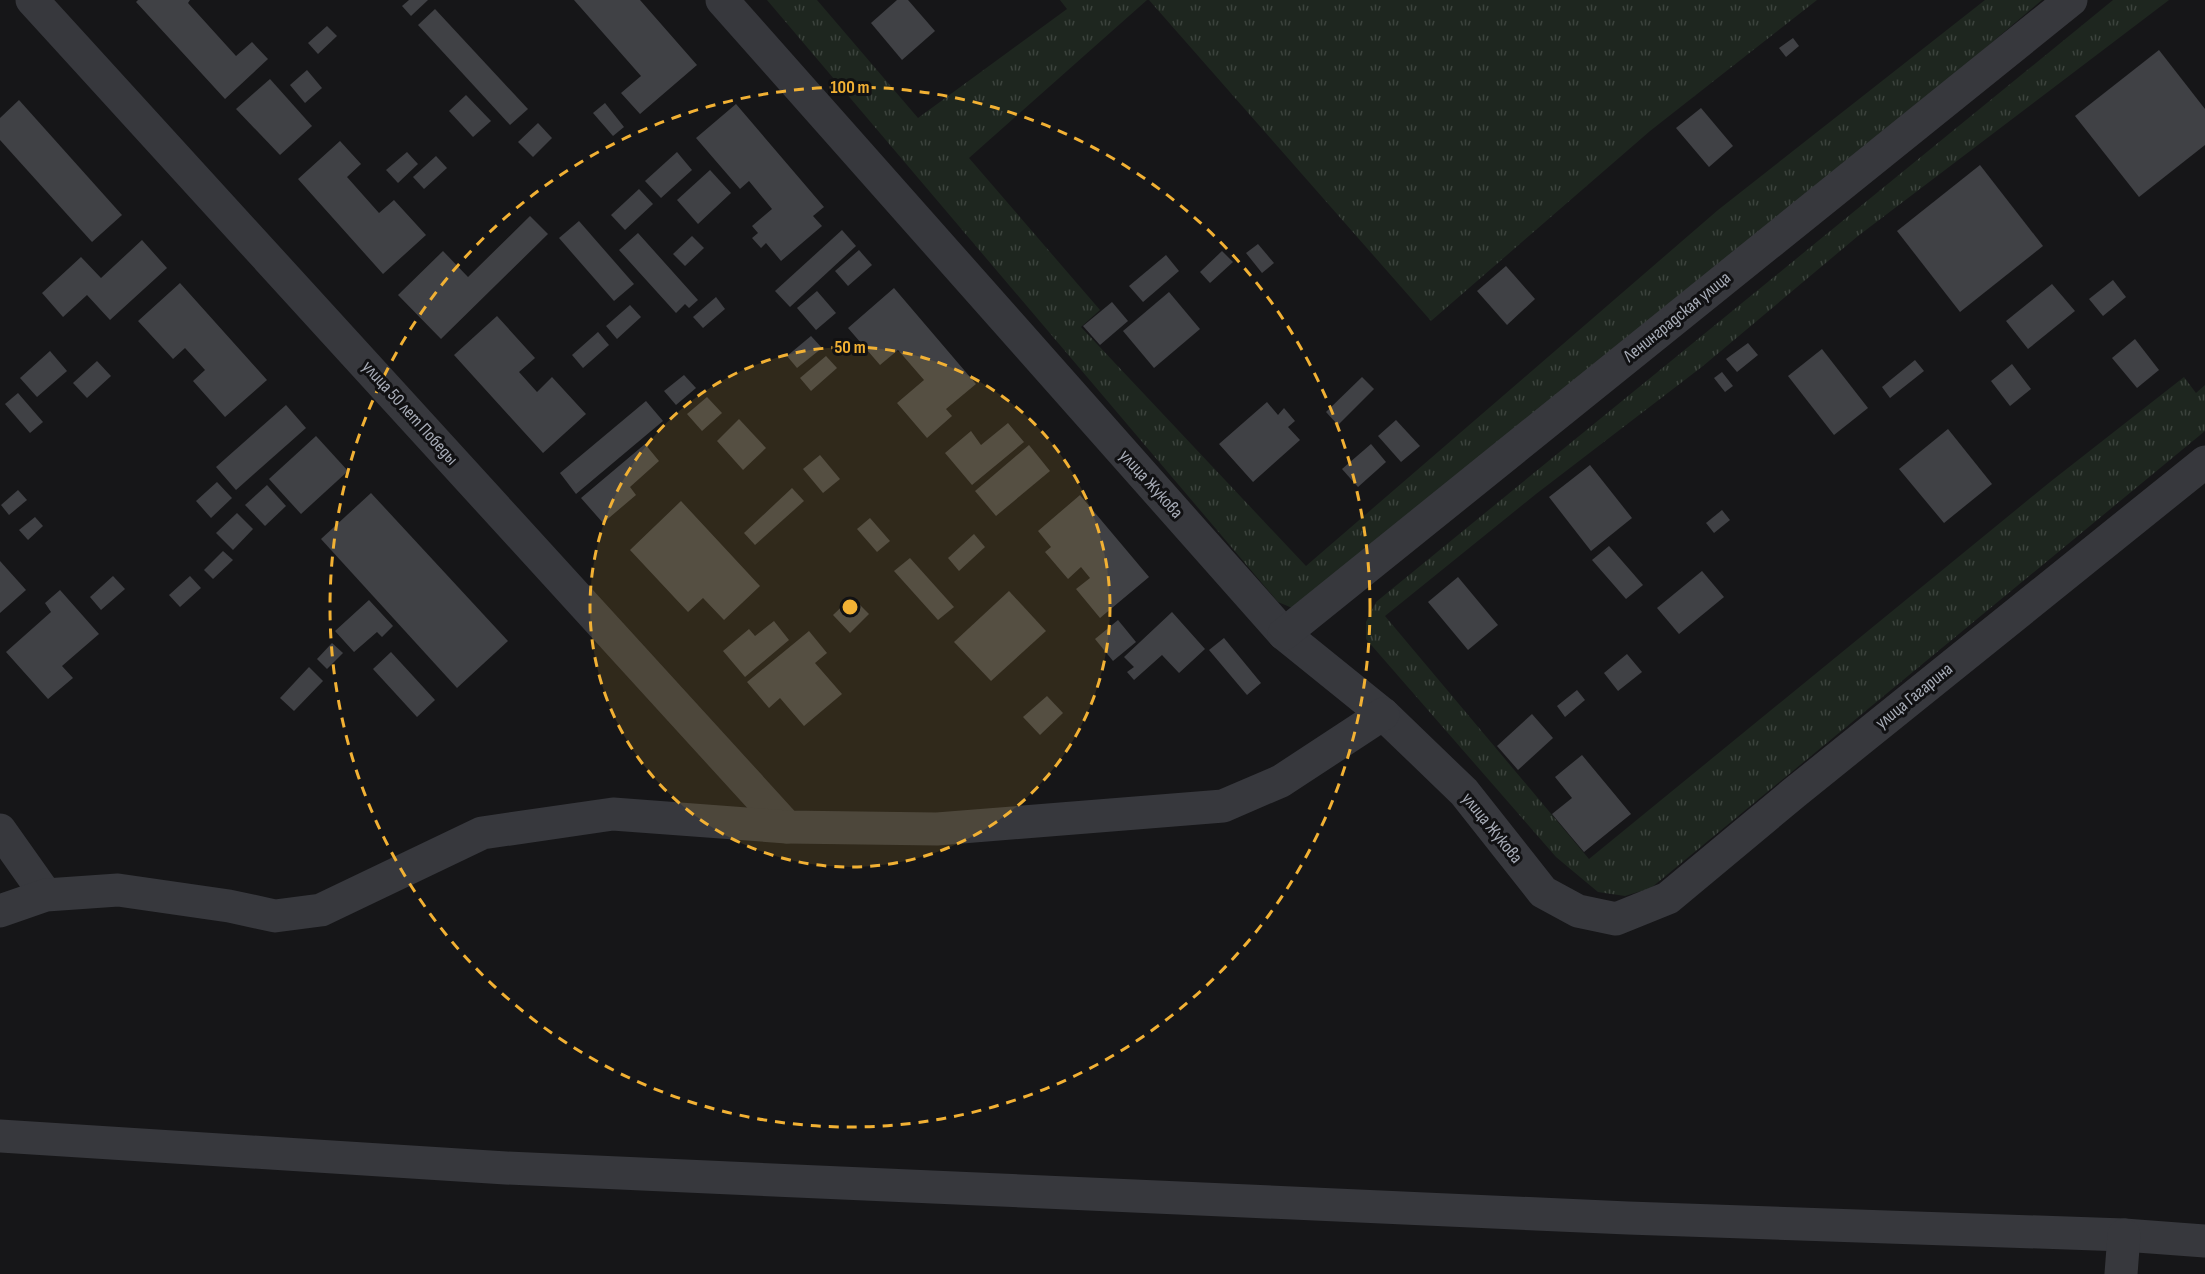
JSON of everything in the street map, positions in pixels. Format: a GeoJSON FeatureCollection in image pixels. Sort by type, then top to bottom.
{"type":"FeatureCollection","features":[{"type":"Feature","properties":{"kind":"street","name":"улица 50 лет Победы"},"geometry":{"type":"LineString","coordinates":[[32,0],[787,827]]}},
{"type":"Feature","properties":{"kind":"street","name":"улица Жукова"},"geometry":{"type":"LineString","coordinates":[[722,0],[1284,634],[1383,714],[1464,792],[1542,892],[1578,911],[1616,919]]}},
{"type":"Feature","properties":{"kind":"street","name":"Ленинградская улица"},"geometry":{"type":"LineString","coordinates":[[1284,634],[2071,0]]}},
{"type":"Feature","properties":{"kind":"street","name":"улица Гагарина"},"geometry":{"type":"LineString","coordinates":[[1616,919],[1668,898],[1803,786],[2205,462]]}},
{"type":"Feature","properties":{"kind":"street"},"geometry":{"type":"LineString","coordinates":[[0,911],[46,895],[118,890],[229,906],[274,916],[321,910],[482,833],[613,814],[787,827],[937,829],[1223,806],[1281,782],[1383,714]]}},
{"type":"Feature","properties":{"kind":"street"},"geometry":{"type":"LineString","coordinates":[[0,830],[46,895]]}},
{"type":"Feature","properties":{"kind":"street"},"geometry":{"type":"LineString","coordinates":[[0,1136],[518,1168],[1616,1218],[2124,1235],[2205,1241]]}},
{"type":"Feature","properties":{"kind":"street"},"geometry":{"type":"LineString","coordinates":[[2121,1274],[2124,1235]]}},
{"type":"Feature","properties":{"kind":"green space"},"geometry":{"type":"Polygon","coordinates":[[[767,0],[817,0],[918,118],[1067,9],[1060,0],[1147,0],[969,158],[1100,310],[1081,327],[1306,566],[1718,210],[1985,0],[2042,0],[1661,323],[1297,610],[1278,602],[767,0]]]}},
{"type":"Feature","properties":{"kind":"green space"},"geometry":{"type":"Polygon","coordinates":[[[1149,0],[1817,0],[1650,131],[1431,321],[1149,0]]]}},
{"type":"Feature","properties":{"kind":"green space"},"geometry":{"type":"Polygon","coordinates":[[[2113,0],[2169,0],[1858,236],[1703,366],[1536,494],[1385,616],[1589,859],[2050,482],[2184,377],[2196,393],[2205,385],[2205,431],[1651,888],[1625,896],[1598,892],[1556,857],[1366,639],[1366,622],[1376,602],[2113,0]]]}},
{"type":"Feature","properties":{"kind":"building"},"geometry":{"type":"Polygon","coordinates":[[[138,0],[190,0],[188,3],[236,56],[252,42],[268,59],[225,99],[136,2],[138,0]]]}},
{"type":"Feature","properties":{"kind":"building"},"geometry":{"type":"Polygon","coordinates":[[[409,0],[428,0],[411,16],[402,6],[409,0]]]}},
{"type":"Feature","properties":{"kind":"building"},"geometry":{"type":"Polygon","coordinates":[[[574,0],[640,0],[697,65],[640,114],[621,93],[641,76],[574,0]]]}},
{"type":"Feature","properties":{"kind":"building"},"geometry":{"type":"Polygon","coordinates":[[[897,0],[908,0],[935,31],[902,60],[871,23],[897,0]]]}},
{"type":"Feature","properties":{"kind":"building"},"geometry":{"type":"Polygon","coordinates":[[[435,9],[528,109],[510,125],[418,25],[435,9]]]}},
{"type":"Feature","properties":{"kind":"building"},"geometry":{"type":"Polygon","coordinates":[[[327,26],[337,36],[318,54],[308,43],[327,26]]]}},
{"type":"Feature","properties":{"kind":"building"},"geometry":{"type":"Polygon","coordinates":[[[1793,38],[1799,46],[1786,57],[1779,48],[1793,38]]]}},
{"type":"Feature","properties":{"kind":"building"},"geometry":{"type":"Polygon","coordinates":[[[2159,50],[2205,109],[2205,145],[2139,197],[2075,116],[2159,50]]]}},
{"type":"Feature","properties":{"kind":"building"},"geometry":{"type":"Polygon","coordinates":[[[307,70],[322,88],[305,103],[290,85],[307,70]]]}},
{"type":"Feature","properties":{"kind":"building"},"geometry":{"type":"Polygon","coordinates":[[[270,79],[312,126],[280,155],[236,109],[270,79]]]}},
{"type":"Feature","properties":{"kind":"building"},"geometry":{"type":"Polygon","coordinates":[[[466,95],[491,121],[473,137],[449,111],[466,95]]]}},
{"type":"Feature","properties":{"kind":"building"},"geometry":{"type":"Polygon","coordinates":[[[19,100],[122,215],[92,242],[0,140],[0,118],[19,100]]]}},
{"type":"Feature","properties":{"kind":"building"},"geometry":{"type":"Polygon","coordinates":[[[605,103],[624,127],[613,136],[593,113],[605,103]]]}},
{"type":"Feature","properties":{"kind":"building"},"geometry":{"type":"Polygon","coordinates":[[[736,104],[824,207],[813,216],[822,226],[781,261],[766,243],[761,248],[752,238],[758,233],[752,226],[772,209],[749,181],[740,189],[696,138],[736,104]]]}},
{"type":"Feature","properties":{"kind":"building"},"geometry":{"type":"Polygon","coordinates":[[[1701,108],[1733,146],[1709,167],[1676,128],[1701,108]]]}},
{"type":"Feature","properties":{"kind":"building"},"geometry":{"type":"Polygon","coordinates":[[[538,123],[552,138],[533,157],[518,142],[538,123]]]}},
{"type":"Feature","properties":{"kind":"building"},"geometry":{"type":"Polygon","coordinates":[[[340,141],[361,164],[347,177],[379,213],[394,200],[426,235],[383,274],[298,179],[340,141]]]}},
{"type":"Feature","properties":{"kind":"building"},"geometry":{"type":"Polygon","coordinates":[[[407,152],[418,164],[398,183],[386,170],[407,152]]]}},
{"type":"Feature","properties":{"kind":"building"},"geometry":{"type":"Polygon","coordinates":[[[677,152],[692,170],[661,198],[645,181],[677,152]]]}},
{"type":"Feature","properties":{"kind":"building"},"geometry":{"type":"Polygon","coordinates":[[[436,156],[447,168],[424,189],[413,177],[436,156]]]}},
{"type":"Feature","properties":{"kind":"building"},"geometry":{"type":"Polygon","coordinates":[[[1980,165],[2043,246],[1960,312],[1897,231],[1980,165]]]}},
{"type":"Feature","properties":{"kind":"building"},"geometry":{"type":"Polygon","coordinates":[[[710,170],[731,193],[698,224],[677,200],[710,170]]]}},
{"type":"Feature","properties":{"kind":"building"},"geometry":{"type":"Polygon","coordinates":[[[639,189],[653,204],[625,230],[611,215],[639,189]]]}},
{"type":"Feature","properties":{"kind":"building"},"geometry":{"type":"Polygon","coordinates":[[[530,216],[548,234],[441,339],[398,295],[443,251],[468,277],[530,216]]]}},
{"type":"Feature","properties":{"kind":"building"},"geometry":{"type":"Polygon","coordinates":[[[579,221],[634,284],[614,301],[559,238],[579,221]]]}},
{"type":"Feature","properties":{"kind":"building"},"geometry":{"type":"Polygon","coordinates":[[[842,230],[856,246],[790,307],[775,291],[842,230]]]}},
{"type":"Feature","properties":{"kind":"building"},"geometry":{"type":"Polygon","coordinates":[[[638,233],[698,300],[689,308],[685,304],[676,313],[619,250],[638,233]]]}},
{"type":"Feature","properties":{"kind":"building"},"geometry":{"type":"Polygon","coordinates":[[[692,236],[704,248],[685,266],[673,254],[692,236]]]}},
{"type":"Feature","properties":{"kind":"building"},"geometry":{"type":"Polygon","coordinates":[[[142,240],[167,268],[110,320],[87,295],[63,317],[42,293],[81,257],[101,278],[142,240]]]}},
{"type":"Feature","properties":{"kind":"building"},"geometry":{"type":"Polygon","coordinates":[[[1258,244],[1274,263],[1262,273],[1246,253],[1258,244]]]}},
{"type":"Feature","properties":{"kind":"building"},"geometry":{"type":"Polygon","coordinates":[[[859,250],[872,265],[848,286],[835,271],[859,250]]]}},
{"type":"Feature","properties":{"kind":"building"},"geometry":{"type":"Polygon","coordinates":[[[1222,251],[1233,262],[1210,283],[1200,272],[1222,251]]]}},
{"type":"Feature","properties":{"kind":"building"},"geometry":{"type":"Polygon","coordinates":[[[1166,255],[1179,271],[1143,302],[1129,286],[1166,255]]]}},
{"type":"Feature","properties":{"kind":"building"},"geometry":{"type":"Polygon","coordinates":[[[1506,266],[1535,299],[1507,325],[1477,291],[1506,266]]]}},
{"type":"Feature","properties":{"kind":"building"},"geometry":{"type":"Polygon","coordinates":[[[2113,280],[2126,297],[2103,316],[2089,299],[2113,280]]]}},
{"type":"Feature","properties":{"kind":"building"},"geometry":{"type":"Polygon","coordinates":[[[180,283],[267,380],[225,417],[193,381],[205,370],[185,348],[173,359],[138,321],[180,283]]]}},
{"type":"Feature","properties":{"kind":"building"},"geometry":{"type":"Polygon","coordinates":[[[2052,284],[2075,311],[2028,349],[2006,321],[2052,284]]]}},
{"type":"Feature","properties":{"kind":"building"},"geometry":{"type":"Polygon","coordinates":[[[894,288],[976,384],[946,409],[952,416],[927,438],[897,403],[924,380],[898,350],[880,365],[848,328],[894,288]]]}},
{"type":"Feature","properties":{"kind":"building"},"geometry":{"type":"Polygon","coordinates":[[[817,291],[836,313],[816,330],[797,308],[817,291]]]}},
{"type":"Feature","properties":{"kind":"building"},"geometry":{"type":"Polygon","coordinates":[[[1169,292],[1200,329],[1154,368],[1123,331],[1169,292]]]}},
{"type":"Feature","properties":{"kind":"building"},"geometry":{"type":"Polygon","coordinates":[[[716,297],[725,309],[703,328],[693,317],[716,297]]]}},
{"type":"Feature","properties":{"kind":"building"},"geometry":{"type":"Polygon","coordinates":[[[1112,302],[1128,321],[1100,345],[1083,326],[1112,302]]]}},
{"type":"Feature","properties":{"kind":"building"},"geometry":{"type":"Polygon","coordinates":[[[630,305],[641,317],[617,339],[606,326],[630,305]]]}},
{"type":"Feature","properties":{"kind":"building"},"geometry":{"type":"Polygon","coordinates":[[[497,316],[535,358],[519,372],[537,392],[552,377],[586,414],[543,453],[454,355],[497,316]]]}},
{"type":"Feature","properties":{"kind":"building"},"geometry":{"type":"Polygon","coordinates":[[[598,332],[609,345],[583,368],[572,355],[598,332]]]}},
{"type":"Feature","properties":{"kind":"building"},"geometry":{"type":"Polygon","coordinates":[[[811,336],[822,348],[797,368],[787,356],[811,336]]]}},
{"type":"Feature","properties":{"kind":"building"},"geometry":{"type":"Polygon","coordinates":[[[2135,339],[2159,370],[2137,388],[2112,358],[2135,339]]]}},
{"type":"Feature","properties":{"kind":"building"},"geometry":{"type":"Polygon","coordinates":[[[1748,343],[1758,355],[1737,372],[1726,359],[1748,343]]]}},
{"type":"Feature","properties":{"kind":"building"},"geometry":{"type":"Polygon","coordinates":[[[1822,349],[1868,408],[1834,435],[1788,376],[1822,349]]]}},
{"type":"Feature","properties":{"kind":"building"},"geometry":{"type":"Polygon","coordinates":[[[50,351],[67,371],[37,397],[20,378],[50,351]]]}},
{"type":"Feature","properties":{"kind":"building"},"geometry":{"type":"Polygon","coordinates":[[[826,356],[837,368],[811,391],[800,378],[826,356]]]}},
{"type":"Feature","properties":{"kind":"building"},"geometry":{"type":"Polygon","coordinates":[[[1915,360],[1924,371],[1890,398],[1882,387],[1915,360]]]}},
{"type":"Feature","properties":{"kind":"building"},"geometry":{"type":"Polygon","coordinates":[[[97,361],[111,376],[87,398],[73,383],[97,361]]]}},
{"type":"Feature","properties":{"kind":"building"},"geometry":{"type":"Polygon","coordinates":[[[2012,364],[2031,389],[2010,406],[1991,381],[2012,364]]]}},
{"type":"Feature","properties":{"kind":"building"},"geometry":{"type":"Polygon","coordinates":[[[1722,372],[1733,386],[1725,392],[1714,378],[1722,372]]]}},
{"type":"Feature","properties":{"kind":"building"},"geometry":{"type":"Polygon","coordinates":[[[684,375],[696,388],[676,405],[664,391],[684,375]]]}},
{"type":"Feature","properties":{"kind":"building"},"geometry":{"type":"Polygon","coordinates":[[[1362,377],[1374,389],[1338,425],[1326,412],[1362,377]]]}},
{"type":"Feature","properties":{"kind":"building"},"geometry":{"type":"Polygon","coordinates":[[[18,393],[43,422],[30,433],[5,404],[18,393]]]}},
{"type":"Feature","properties":{"kind":"building"},"geometry":{"type":"Polygon","coordinates":[[[707,397],[722,413],[702,431],[687,414],[707,397]]]}},
{"type":"Feature","properties":{"kind":"building"},"geometry":{"type":"Polygon","coordinates":[[[646,401],[663,421],[576,494],[560,473],[646,401]]]}},
{"type":"Feature","properties":{"kind":"building"},"geometry":{"type":"Polygon","coordinates":[[[1267,402],[1278,415],[1284,408],[1295,421],[1288,427],[1300,440],[1253,482],[1219,444],[1267,402]]]}},
{"type":"Feature","properties":{"kind":"building"},"geometry":{"type":"Polygon","coordinates":[[[286,405],[306,428],[236,490],[216,467],[286,405]]]}},
{"type":"Feature","properties":{"kind":"building"},"geometry":{"type":"Polygon","coordinates":[[[739,419],[766,448],[743,470],[717,441],[739,419]]]}},
{"type":"Feature","properties":{"kind":"building"},"geometry":{"type":"Polygon","coordinates":[[[1396,420],[1420,446],[1401,462],[1378,436],[1396,420]]]}},
{"type":"Feature","properties":{"kind":"building"},"geometry":{"type":"Polygon","coordinates":[[[1008,423],[1024,442],[972,485],[945,453],[971,431],[981,445],[1008,423]]]}},
{"type":"Feature","properties":{"kind":"building"},"geometry":{"type":"Polygon","coordinates":[[[1948,429],[1992,484],[1944,523],[1899,469],[1948,429]]]}},
{"type":"Feature","properties":{"kind":"building"},"geometry":{"type":"Polygon","coordinates":[[[316,436],[348,471],[301,514],[269,479],[316,436]]]}},
{"type":"Feature","properties":{"kind":"building"},"geometry":{"type":"Polygon","coordinates":[[[645,444],[659,461],[630,487],[636,495],[603,523],[581,498],[645,444]]]}},
{"type":"Feature","properties":{"kind":"building"},"geometry":{"type":"Polygon","coordinates":[[[1371,444],[1386,462],[1358,487],[1342,469],[1371,444]]]}},
{"type":"Feature","properties":{"kind":"building"},"geometry":{"type":"Polygon","coordinates":[[[1029,445],[1050,471],[996,516],[975,491],[1029,445]]]}},
{"type":"Feature","properties":{"kind":"building"},"geometry":{"type":"Polygon","coordinates":[[[820,455],[840,479],[823,493],[803,469],[820,455]]]}},
{"type":"Feature","properties":{"kind":"building"},"geometry":{"type":"Polygon","coordinates":[[[1590,465],[1632,518],[1591,551],[1549,497],[1590,465]]]}},
{"type":"Feature","properties":{"kind":"building"},"geometry":{"type":"Polygon","coordinates":[[[217,482],[232,498],[211,518],[196,501],[217,482]]]}},
{"type":"Feature","properties":{"kind":"building"},"geometry":{"type":"Polygon","coordinates":[[[267,485],[286,506],[265,526],[245,505],[267,485]]]}},
{"type":"Feature","properties":{"kind":"building"},"geometry":{"type":"Polygon","coordinates":[[[792,488],[804,501],[755,545],[744,533],[792,488]]]}},
{"type":"Feature","properties":{"kind":"building"},"geometry":{"type":"Polygon","coordinates":[[[18,490],[27,500],[9,515],[1,505],[18,490]]]}},
{"type":"Feature","properties":{"kind":"building"},"geometry":{"type":"Polygon","coordinates":[[[371,493],[508,641],[457,688],[321,539],[371,493]]]}},
{"type":"Feature","properties":{"kind":"building"},"geometry":{"type":"Polygon","coordinates":[[[1080,495],[1149,577],[1100,618],[1076,589],[1090,578],[1081,567],[1068,579],[1045,552],[1051,547],[1038,531],[1080,495]]]}},
{"type":"Feature","properties":{"kind":"building"},"geometry":{"type":"Polygon","coordinates":[[[681,501],[760,586],[724,620],[703,598],[688,612],[630,550],[681,501]]]}},
{"type":"Feature","properties":{"kind":"building"},"geometry":{"type":"Polygon","coordinates":[[[1722,510],[1730,520],[1714,533],[1706,523],[1722,510]]]}},
{"type":"Feature","properties":{"kind":"building"},"geometry":{"type":"Polygon","coordinates":[[[237,513],[253,529],[233,550],[216,533],[237,513]]]}},
{"type":"Feature","properties":{"kind":"building"},"geometry":{"type":"Polygon","coordinates":[[[35,517],[43,526],[28,540],[19,530],[35,517]]]}},
{"type":"Feature","properties":{"kind":"building"},"geometry":{"type":"Polygon","coordinates":[[[870,518],[890,541],[877,552],[857,529],[870,518]]]}},
{"type":"Feature","properties":{"kind":"building"},"geometry":{"type":"Polygon","coordinates":[[[974,534],[985,547],[959,571],[948,558],[974,534]]]}},
{"type":"Feature","properties":{"kind":"building"},"geometry":{"type":"Polygon","coordinates":[[[1609,546],[1643,585],[1626,599],[1592,560],[1609,546]]]}},
{"type":"Feature","properties":{"kind":"building"},"geometry":{"type":"Polygon","coordinates":[[[223,551],[233,560],[213,579],[204,570],[223,551]]]}},
{"type":"Feature","properties":{"kind":"building"},"geometry":{"type":"Polygon","coordinates":[[[910,558],[954,607],[938,620],[894,571],[910,558]]]}},
{"type":"Feature","properties":{"kind":"building"},"geometry":{"type":"Polygon","coordinates":[[[0,561],[26,590],[0,613],[0,561]]]}},
{"type":"Feature","properties":{"kind":"building"},"geometry":{"type":"Polygon","coordinates":[[[1702,571],[1724,597],[1679,634],[1657,608],[1702,571]]]}},
{"type":"Feature","properties":{"kind":"building"},"geometry":{"type":"Polygon","coordinates":[[[113,576],[125,589],[101,610],[90,597],[113,576]]]}},
{"type":"Feature","properties":{"kind":"building"},"geometry":{"type":"Polygon","coordinates":[[[190,576],[201,588],[180,607],[169,595],[190,576]]]}},
{"type":"Feature","properties":{"kind":"building"},"geometry":{"type":"Polygon","coordinates":[[[1458,577],[1498,625],[1468,650],[1428,602],[1458,577]]]}},
{"type":"Feature","properties":{"kind":"building"},"geometry":{"type":"Polygon","coordinates":[[[60,590],[99,634],[62,666],[73,678],[48,699],[6,652],[51,612],[45,603],[60,590]]]}},
{"type":"Feature","properties":{"kind":"building"},"geometry":{"type":"Polygon","coordinates":[[[1009,591],[1046,631],[991,681],[954,642],[1009,591]]]}},
{"type":"Feature","properties":{"kind":"building"},"geometry":{"type":"Polygon","coordinates":[[[852,597],[869,614],[850,633],[833,615],[852,597]]]}},
{"type":"Feature","properties":{"kind":"building"},"geometry":{"type":"Polygon","coordinates":[[[369,600],[393,626],[382,637],[377,632],[354,652],[335,631],[369,600]]]}},
{"type":"Feature","properties":{"kind":"building"},"geometry":{"type":"Polygon","coordinates":[[[1172,612],[1205,649],[1179,673],[1162,655],[1134,680],[1127,672],[1134,667],[1124,657],[1172,612]]]}},
{"type":"Feature","properties":{"kind":"building"},"geometry":{"type":"Polygon","coordinates":[[[1118,620],[1136,642],[1113,661],[1095,639],[1118,620]]]}},
{"type":"Feature","properties":{"kind":"building"},"geometry":{"type":"Polygon","coordinates":[[[774,621],[789,640],[745,677],[723,651],[749,629],[755,636],[774,621]]]}},
{"type":"Feature","properties":{"kind":"building"},"geometry":{"type":"Polygon","coordinates":[[[809,631],[827,653],[815,663],[842,694],[804,726],[780,698],[769,708],[747,682],[809,631]]]}},
{"type":"Feature","properties":{"kind":"building"},"geometry":{"type":"Polygon","coordinates":[[[1224,638],[1261,683],[1247,695],[1209,650],[1224,638]]]}},
{"type":"Feature","properties":{"kind":"building"},"geometry":{"type":"Polygon","coordinates":[[[332,643],[343,653],[327,669],[317,659],[332,643]]]}},
{"type":"Feature","properties":{"kind":"building"},"geometry":{"type":"Polygon","coordinates":[[[391,652],[435,700],[417,717],[373,669],[391,652]]]}},
{"type":"Feature","properties":{"kind":"building"},"geometry":{"type":"Polygon","coordinates":[[[1627,654],[1642,672],[1618,691],[1604,673],[1627,654]]]}},
{"type":"Feature","properties":{"kind":"building"},"geometry":{"type":"Polygon","coordinates":[[[309,667],[323,681],[294,711],[280,698],[309,667]]]}},
{"type":"Feature","properties":{"kind":"building"},"geometry":{"type":"Polygon","coordinates":[[[1577,690],[1585,700],[1565,717],[1557,706],[1577,690]]]}},
{"type":"Feature","properties":{"kind":"building"},"geometry":{"type":"Polygon","coordinates":[[[1047,696],[1063,713],[1040,735],[1023,717],[1047,696]]]}},
{"type":"Feature","properties":{"kind":"building"},"geometry":{"type":"Polygon","coordinates":[[[1532,714],[1553,738],[1518,770],[1497,746],[1532,714]]]}},
{"type":"Feature","properties":{"kind":"building"},"geometry":{"type":"Polygon","coordinates":[[[1582,755],[1631,814],[1584,852],[1552,814],[1572,798],[1555,777],[1582,755]]]}}]}
